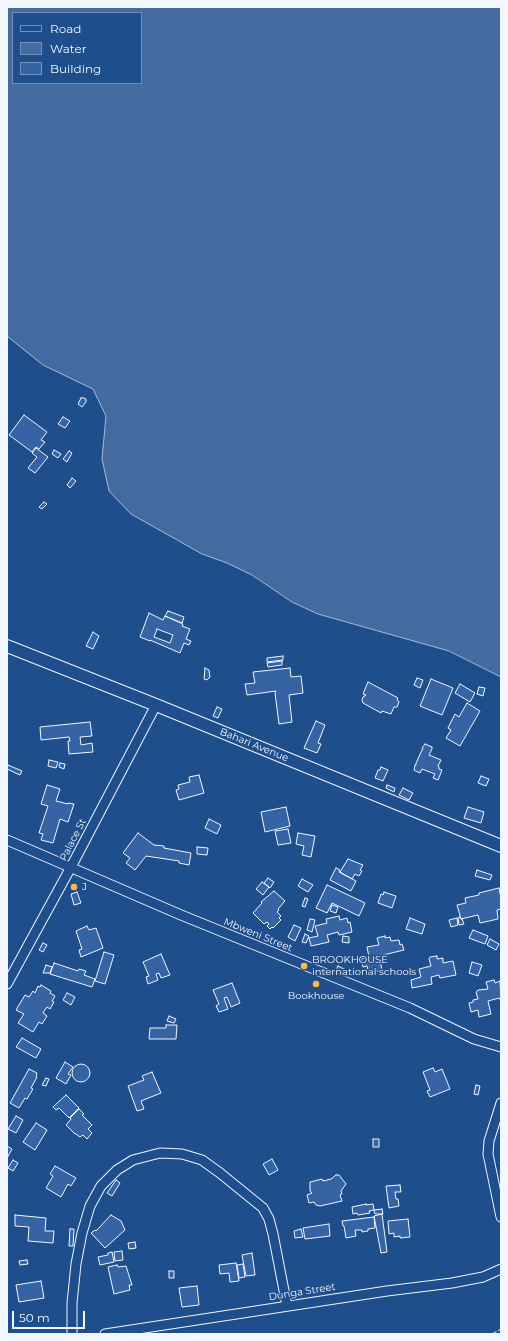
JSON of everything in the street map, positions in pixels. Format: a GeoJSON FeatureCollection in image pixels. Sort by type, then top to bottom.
{"type":"FeatureCollection","features":[{"type":"Feature","properties":{"kind":"street","name":"Bahari Avenue"},"geometry":{"type":"LineString","coordinates":[[7,646],[156,705],[501,846]]}},
{"type":"Feature","properties":{"kind":"street","name":"Palace St"},"geometry":{"type":"LineString","coordinates":[[7,984],[72,868],[156,705]]}},
{"type":"Feature","properties":{"kind":"street","name":"Mbweni Street"},"geometry":{"type":"LineString","coordinates":[[7,840],[181,915],[410,1008],[474,1039],[501,1047]]}},
{"type":"Feature","properties":{"kind":"street"},"geometry":{"type":"LineString","coordinates":[[501,1103],[489,1141],[488,1154],[501,1217]]}},
{"type":"Feature","properties":{"kind":"street"},"geometry":{"type":"LineString","coordinates":[[72,1334],[72,1303],[76,1264],[82,1232],[90,1206],[101,1186],[117,1170],[133,1160],[160,1153],[182,1154],[202,1160],[263,1208],[269,1219],[273,1234],[287,1306]]}},
{"type":"Feature","properties":{"kind":"street","name":"Dunga Street"},"geometry":{"type":"LineString","coordinates":[[106,1334],[387,1291],[452,1283],[483,1277],[501,1269]]}},
{"type":"Feature","properties":{"kind":"water"},"geometry":{"type":"Polygon","coordinates":[[[7,7],[501,7],[501,677],[449,651],[318,614],[292,602],[252,575],[227,563],[202,554],[131,514],[109,491],[102,459],[106,416],[93,389],[43,365],[7,336],[7,7]]]}},
{"type":"Feature","properties":{"kind":"building"},"geometry":{"type":"Polygon","coordinates":[[[81,398],[86,399],[86,402],[82,407],[78,404],[81,398]]]}},
{"type":"Feature","properties":{"kind":"building"},"geometry":{"type":"Polygon","coordinates":[[[24,415],[47,432],[41,440],[45,442],[39,449],[36,447],[32,452],[9,435],[24,415]]]}},
{"type":"Feature","properties":{"kind":"building"},"geometry":{"type":"Polygon","coordinates":[[[63,417],[70,421],[65,428],[58,424],[63,417]]]}},
{"type":"Feature","properties":{"kind":"building"},"geometry":{"type":"Polygon","coordinates":[[[36,448],[48,457],[35,473],[28,468],[37,457],[32,453],[36,448]]]}},
{"type":"Feature","properties":{"kind":"building"},"geometry":{"type":"Polygon","coordinates":[[[54,450],[61,454],[58,458],[52,454],[54,450]]]}},
{"type":"Feature","properties":{"kind":"building"},"geometry":{"type":"Polygon","coordinates":[[[69,451],[72,453],[67,462],[63,459],[69,451]]]}},
{"type":"Feature","properties":{"kind":"building"},"geometry":{"type":"Polygon","coordinates":[[[72,478],[76,481],[70,488],[67,485],[72,478]]]}},
{"type":"Feature","properties":{"kind":"building"},"geometry":{"type":"Polygon","coordinates":[[[44,502],[47,504],[42,509],[39,507],[44,502]]]}},
{"type":"Feature","properties":{"kind":"building"},"geometry":{"type":"Polygon","coordinates":[[[168,611],[184,617],[182,623],[165,616],[168,611]]]}},
{"type":"Feature","properties":{"kind":"building"},"geometry":{"type":"Polygon","coordinates":[[[149,613],[163,620],[165,616],[183,624],[182,626],[190,629],[186,639],[191,641],[189,645],[184,643],[180,653],[140,637],[149,613]],[[157,629],[154,637],[170,643],[173,635],[157,629]]]}},
{"type":"Feature","properties":{"kind":"building"},"geometry":{"type":"Polygon","coordinates":[[[93,632],[99,636],[93,649],[86,646],[93,632]]]}},
{"type":"Feature","properties":{"kind":"building"},"geometry":{"type":"Polygon","coordinates":[[[283,656],[283,660],[267,662],[267,658],[283,656]]]}},
{"type":"Feature","properties":{"kind":"building"},"geometry":{"type":"Polygon","coordinates":[[[282,661],[282,665],[268,667],[267,663],[282,661]]]}},
{"type":"Feature","properties":{"kind":"building"},"geometry":{"type":"Polygon","coordinates":[[[205,668],[209,670],[210,677],[207,680],[204,679],[205,668]]]}},
{"type":"Feature","properties":{"kind":"building"},"geometry":{"type":"Polygon","coordinates":[[[290,668],[291,677],[301,676],[303,693],[289,695],[292,722],[279,724],[276,691],[247,695],[245,684],[255,683],[253,672],[290,668]]]}},
{"type":"Feature","properties":{"kind":"building"},"geometry":{"type":"Polygon","coordinates":[[[417,678],[423,680],[420,688],[414,685],[417,678]]]}},
{"type":"Feature","properties":{"kind":"building"},"geometry":{"type":"Polygon","coordinates":[[[431,679],[453,688],[442,715],[420,706],[431,679]]]}},
{"type":"Feature","properties":{"kind":"building"},"geometry":{"type":"Polygon","coordinates":[[[368,682],[398,698],[397,699],[399,702],[397,707],[394,707],[391,714],[382,711],[381,713],[363,703],[363,697],[366,695],[363,694],[368,682]]]}},
{"type":"Feature","properties":{"kind":"building"},"geometry":{"type":"Polygon","coordinates":[[[460,684],[475,693],[470,702],[455,693],[460,684]]]}},
{"type":"Feature","properties":{"kind":"building"},"geometry":{"type":"Polygon","coordinates":[[[479,687],[485,688],[483,696],[477,694],[479,687]]]}},
{"type":"Feature","properties":{"kind":"building"},"geometry":{"type":"Polygon","coordinates":[[[467,703],[480,711],[460,746],[446,738],[451,730],[448,728],[455,714],[459,717],[467,703]]]}},
{"type":"Feature","properties":{"kind":"building"},"geometry":{"type":"Polygon","coordinates":[[[217,707],[222,709],[218,718],[213,716],[217,707]]]}},
{"type":"Feature","properties":{"kind":"building"},"geometry":{"type":"Polygon","coordinates":[[[316,721],[325,725],[318,743],[321,744],[317,753],[304,748],[316,721]]]}},
{"type":"Feature","properties":{"kind":"building"},"geometry":{"type":"Polygon","coordinates":[[[90,722],[92,736],[80,737],[81,745],[92,743],[93,752],[69,754],[69,737],[41,740],[40,727],[90,722]]]}},
{"type":"Feature","properties":{"kind":"building"},"geometry":{"type":"Polygon","coordinates":[[[425,744],[432,747],[429,755],[441,760],[438,766],[439,769],[442,770],[438,780],[433,778],[435,774],[422,769],[420,773],[414,770],[422,748],[425,744]]]}},
{"type":"Feature","properties":{"kind":"building"},"geometry":{"type":"Polygon","coordinates":[[[49,760],[58,762],[56,768],[48,766],[49,760]]]}},
{"type":"Feature","properties":{"kind":"building"},"geometry":{"type":"Polygon","coordinates":[[[60,763],[65,764],[64,769],[59,767],[60,763]]]}},
{"type":"Feature","properties":{"kind":"building"},"geometry":{"type":"Polygon","coordinates":[[[8,765],[22,771],[20,775],[7,769],[8,765]]]}},
{"type":"Feature","properties":{"kind":"building"},"geometry":{"type":"Polygon","coordinates":[[[381,767],[388,770],[383,781],[375,778],[381,767]]]}},
{"type":"Feature","properties":{"kind":"building"},"geometry":{"type":"Polygon","coordinates":[[[199,775],[204,793],[179,800],[176,790],[179,789],[178,785],[190,782],[189,777],[199,775]]]}},
{"type":"Feature","properties":{"kind":"building"},"geometry":{"type":"Polygon","coordinates":[[[481,776],[489,779],[486,786],[478,783],[481,776]]]}},
{"type":"Feature","properties":{"kind":"building"},"geometry":{"type":"Polygon","coordinates":[[[47,785],[60,789],[56,801],[74,804],[68,822],[60,819],[53,843],[41,840],[43,834],[39,833],[48,806],[41,804],[47,785]]]}},
{"type":"Feature","properties":{"kind":"building"},"geometry":{"type":"Polygon","coordinates":[[[387,785],[395,788],[394,792],[386,788],[387,785]]]}},
{"type":"Feature","properties":{"kind":"building"},"geometry":{"type":"Polygon","coordinates":[[[403,788],[413,793],[409,800],[399,795],[403,788]]]}},
{"type":"Feature","properties":{"kind":"building"},"geometry":{"type":"Polygon","coordinates":[[[286,807],[290,826],[265,832],[261,812],[286,807]]]}},
{"type":"Feature","properties":{"kind":"building"},"geometry":{"type":"Polygon","coordinates":[[[468,807],[484,812],[481,823],[464,818],[468,807]]]}},
{"type":"Feature","properties":{"kind":"building"},"geometry":{"type":"Polygon","coordinates":[[[209,819],[221,825],[217,834],[205,828],[209,819]]]}},
{"type":"Feature","properties":{"kind":"building"},"geometry":{"type":"Polygon","coordinates":[[[288,829],[291,843],[278,845],[275,831],[288,829]]]}},
{"type":"Feature","properties":{"kind":"building"},"geometry":{"type":"Polygon","coordinates":[[[138,833],[154,845],[191,853],[189,865],[179,863],[179,861],[146,856],[135,870],[126,863],[130,858],[123,853],[138,833]]]}},
{"type":"Feature","properties":{"kind":"building"},"geometry":{"type":"Polygon","coordinates":[[[298,833],[315,836],[311,857],[302,855],[304,846],[296,844],[298,833]]]}},
{"type":"Feature","properties":{"kind":"building"},"geometry":{"type":"Polygon","coordinates":[[[197,847],[208,848],[207,855],[197,854],[197,847]]]}},
{"type":"Feature","properties":{"kind":"building"},"geometry":{"type":"Polygon","coordinates":[[[348,859],[363,865],[359,876],[355,874],[352,879],[340,872],[348,859]]]}},
{"type":"Feature","properties":{"kind":"building"},"geometry":{"type":"Polygon","coordinates":[[[336,868],[340,870],[339,872],[356,881],[351,891],[330,880],[336,868]]]}},
{"type":"Feature","properties":{"kind":"building"},"geometry":{"type":"Polygon","coordinates":[[[477,870],[492,875],[490,880],[475,876],[477,870]]]}},
{"type":"Feature","properties":{"kind":"building"},"geometry":{"type":"Polygon","coordinates":[[[268,878],[274,882],[270,888],[264,883],[268,878]]]}},
{"type":"Feature","properties":{"kind":"building"},"geometry":{"type":"Polygon","coordinates":[[[302,879],[313,885],[308,892],[298,886],[302,879]]]}},
{"type":"Feature","properties":{"kind":"building"},"geometry":{"type":"Polygon","coordinates":[[[262,882],[269,887],[263,895],[256,889],[262,882]]]}},
{"type":"Feature","properties":{"kind":"building"},"geometry":{"type":"Polygon","coordinates":[[[327,885],[365,903],[359,916],[332,903],[327,913],[316,908],[327,885]]]}},
{"type":"Feature","properties":{"kind":"building"},"geometry":{"type":"Polygon","coordinates":[[[499,888],[501,909],[497,910],[498,919],[480,923],[478,915],[461,919],[457,905],[466,903],[465,898],[499,888]]]}},
{"type":"Feature","properties":{"kind":"building"},"geometry":{"type":"Polygon","coordinates":[[[274,891],[285,901],[277,912],[281,916],[279,918],[281,920],[270,929],[267,926],[269,924],[267,922],[264,924],[253,913],[262,903],[261,902],[274,891]]]}},
{"type":"Feature","properties":{"kind":"building"},"geometry":{"type":"Polygon","coordinates":[[[77,892],[81,903],[74,905],[71,894],[77,892]]]}},
{"type":"Feature","properties":{"kind":"building"},"geometry":{"type":"Polygon","coordinates":[[[384,892],[396,896],[392,908],[378,903],[381,894],[383,895],[384,892]]]}},
{"type":"Feature","properties":{"kind":"building"},"geometry":{"type":"Polygon","coordinates":[[[305,898],[308,899],[305,907],[302,906],[305,898]]]}},
{"type":"Feature","properties":{"kind":"building"},"geometry":{"type":"Polygon","coordinates":[[[332,905],[338,907],[336,913],[330,911],[332,905]]]}},
{"type":"Feature","properties":{"kind":"building"},"geometry":{"type":"Polygon","coordinates":[[[339,916],[340,920],[347,918],[348,923],[350,922],[352,932],[339,935],[338,932],[327,935],[329,942],[311,946],[309,938],[318,936],[315,926],[327,923],[326,919],[339,916]]]}},
{"type":"Feature","properties":{"kind":"building"},"geometry":{"type":"Polygon","coordinates":[[[460,917],[464,924],[459,925],[458,918],[460,917]]]}},
{"type":"Feature","properties":{"kind":"building"},"geometry":{"type":"Polygon","coordinates":[[[410,918],[425,924],[422,934],[406,929],[410,918]]]}},
{"type":"Feature","properties":{"kind":"building"},"geometry":{"type":"Polygon","coordinates":[[[457,918],[458,925],[451,927],[449,920],[457,918]]]}},
{"type":"Feature","properties":{"kind":"building"},"geometry":{"type":"Polygon","coordinates":[[[310,919],[315,920],[312,932],[307,930],[310,919]]]}},
{"type":"Feature","properties":{"kind":"building"},"geometry":{"type":"Polygon","coordinates":[[[294,925],[301,928],[295,941],[288,937],[294,925]]]}},
{"type":"Feature","properties":{"kind":"building"},"geometry":{"type":"Polygon","coordinates":[[[87,926],[89,930],[96,928],[103,948],[81,957],[79,950],[82,949],[76,931],[87,926]]]}},
{"type":"Feature","properties":{"kind":"building"},"geometry":{"type":"Polygon","coordinates":[[[473,930],[488,936],[485,944],[469,938],[473,930]]]}},
{"type":"Feature","properties":{"kind":"building"},"geometry":{"type":"Polygon","coordinates":[[[305,934],[309,936],[306,943],[302,942],[305,934]]]}},
{"type":"Feature","properties":{"kind":"building"},"geometry":{"type":"Polygon","coordinates":[[[343,936],[349,937],[349,943],[342,942],[343,936]]]}},
{"type":"Feature","properties":{"kind":"building"},"geometry":{"type":"Polygon","coordinates":[[[385,936],[385,938],[390,937],[391,941],[399,940],[400,945],[402,944],[404,950],[379,956],[382,970],[369,973],[367,966],[363,967],[361,959],[369,957],[367,947],[379,945],[377,938],[385,936]]]}},
{"type":"Feature","properties":{"kind":"building"},"geometry":{"type":"Polygon","coordinates":[[[490,939],[499,944],[496,950],[487,945],[490,939]]]}},
{"type":"Feature","properties":{"kind":"building"},"geometry":{"type":"Polygon","coordinates":[[[43,943],[47,945],[43,952],[39,950],[43,943]]]}},
{"type":"Feature","properties":{"kind":"building"},"geometry":{"type":"Polygon","coordinates":[[[104,952],[114,955],[105,984],[95,981],[104,952]]]}},
{"type":"Feature","properties":{"kind":"building"},"geometry":{"type":"Polygon","coordinates":[[[161,954],[170,975],[161,978],[159,973],[156,974],[158,980],[148,984],[146,977],[149,976],[143,962],[161,954]]]}},
{"type":"Feature","properties":{"kind":"building"},"geometry":{"type":"Polygon","coordinates":[[[437,956],[437,959],[443,958],[443,963],[453,961],[456,975],[440,978],[439,975],[431,977],[432,984],[412,988],[411,980],[421,977],[419,969],[431,966],[429,959],[430,957],[437,956]]]}},
{"type":"Feature","properties":{"kind":"building"},"geometry":{"type":"Polygon","coordinates":[[[472,962],[482,965],[478,976],[469,973],[472,962]]]}},
{"type":"Feature","properties":{"kind":"building"},"geometry":{"type":"Polygon","coordinates":[[[54,963],[78,971],[79,969],[86,971],[84,975],[95,979],[92,987],[50,974],[54,963]]]}},
{"type":"Feature","properties":{"kind":"building"},"geometry":{"type":"Polygon","coordinates":[[[46,965],[52,967],[50,973],[43,973],[46,965]]]}},
{"type":"Feature","properties":{"kind":"building"},"geometry":{"type":"Polygon","coordinates":[[[338,966],[346,970],[344,973],[336,970],[338,966]]]}},
{"type":"Feature","properties":{"kind":"building"},"geometry":{"type":"Polygon","coordinates":[[[494,980],[495,983],[500,981],[501,1001],[499,998],[488,1001],[491,1014],[479,1017],[478,1010],[471,1012],[469,1003],[478,999],[476,992],[478,990],[488,989],[486,982],[494,980]]]}},
{"type":"Feature","properties":{"kind":"building"},"geometry":{"type":"Polygon","coordinates":[[[232,983],[240,1003],[231,1007],[227,997],[224,998],[228,1009],[219,1012],[216,1006],[219,1004],[213,990],[232,983]]]}},
{"type":"Feature","properties":{"kind":"building"},"geometry":{"type":"Polygon","coordinates":[[[41,985],[51,991],[50,993],[55,996],[52,1001],[54,1002],[50,1009],[47,1007],[43,1013],[47,1016],[42,1024],[39,1022],[33,1032],[18,1023],[24,1014],[16,1010],[25,995],[29,997],[33,991],[35,993],[38,986],[40,987],[41,985]]]}},
{"type":"Feature","properties":{"kind":"building"},"geometry":{"type":"Polygon","coordinates":[[[67,993],[75,997],[71,1005],[63,1000],[67,993]]]}},
{"type":"Feature","properties":{"kind":"building"},"geometry":{"type":"Polygon","coordinates":[[[169,1016],[176,1019],[174,1023],[167,1021],[169,1016]]]}},
{"type":"Feature","properties":{"kind":"building"},"geometry":{"type":"Polygon","coordinates":[[[166,1025],[177,1025],[176,1039],[149,1039],[150,1028],[166,1028],[166,1025]]]}},
{"type":"Feature","properties":{"kind":"building"},"geometry":{"type":"Polygon","coordinates":[[[22,1038],[41,1049],[36,1058],[16,1047],[22,1038]]]}},
{"type":"Feature","properties":{"kind":"building"},"geometry":{"type":"Polygon","coordinates":[[[65,1062],[73,1067],[68,1074],[71,1075],[66,1084],[56,1078],[65,1062]]]}},
{"type":"Feature","properties":{"kind":"building"},"geometry":{"type":"Polygon","coordinates":[[[77,1064],[85,1064],[90,1069],[88,1080],[85,1082],[77,1082],[72,1077],[72,1069],[77,1064]]]}},
{"type":"Feature","properties":{"kind":"building"},"geometry":{"type":"Polygon","coordinates":[[[433,1068],[435,1072],[442,1069],[450,1089],[430,1097],[427,1091],[430,1090],[423,1072],[433,1068]]]}},
{"type":"Feature","properties":{"kind":"building"},"geometry":{"type":"Polygon","coordinates":[[[29,1069],[37,1073],[37,1077],[31,1088],[33,1089],[19,1108],[10,1103],[29,1069]]]}},
{"type":"Feature","properties":{"kind":"building"},"geometry":{"type":"Polygon","coordinates":[[[152,1072],[161,1093],[141,1101],[144,1109],[137,1111],[128,1086],[144,1080],[142,1076],[152,1072]]]}},
{"type":"Feature","properties":{"kind":"building"},"geometry":{"type":"Polygon","coordinates":[[[46,1078],[49,1079],[46,1086],[42,1085],[46,1078]]]}},
{"type":"Feature","properties":{"kind":"building"},"geometry":{"type":"Polygon","coordinates":[[[476,1085],[480,1086],[478,1095],[474,1094],[476,1085]]]}},
{"type":"Feature","properties":{"kind":"building"},"geometry":{"type":"Polygon","coordinates":[[[66,1095],[79,1108],[69,1118],[59,1108],[56,1110],[53,1107],[66,1095]]]}},
{"type":"Feature","properties":{"kind":"building"},"geometry":{"type":"Polygon","coordinates":[[[79,1109],[84,1114],[82,1115],[92,1125],[88,1129],[92,1133],[87,1139],[83,1135],[80,1137],[75,1134],[66,1125],[71,1119],[70,1118],[79,1109]]]}},
{"type":"Feature","properties":{"kind":"building"},"geometry":{"type":"Polygon","coordinates":[[[16,1116],[23,1120],[16,1133],[8,1129],[16,1116]]]}},
{"type":"Feature","properties":{"kind":"building"},"geometry":{"type":"Polygon","coordinates":[[[36,1123],[47,1130],[35,1150],[23,1142],[36,1123]]]}},
{"type":"Feature","properties":{"kind":"building"},"geometry":{"type":"Polygon","coordinates":[[[373,1139],[379,1139],[379,1147],[373,1147],[373,1139]]]}},
{"type":"Feature","properties":{"kind":"building"},"geometry":{"type":"Polygon","coordinates":[[[7,1146],[12,1149],[7,1158],[7,1146]]]}},
{"type":"Feature","properties":{"kind":"building"},"geometry":{"type":"Polygon","coordinates":[[[272,1159],[278,1170],[269,1175],[263,1164],[272,1159]]]}},
{"type":"Feature","properties":{"kind":"building"},"geometry":{"type":"Polygon","coordinates":[[[13,1160],[18,1163],[13,1171],[8,1168],[13,1160]]]}},
{"type":"Feature","properties":{"kind":"building"},"geometry":{"type":"Polygon","coordinates":[[[55,1166],[76,1178],[71,1186],[68,1184],[61,1197],[46,1188],[53,1176],[50,1174],[55,1166]]]}},
{"type":"Feature","properties":{"kind":"building"},"geometry":{"type":"Polygon","coordinates":[[[336,1175],[339,1175],[346,1184],[341,1191],[342,1194],[340,1195],[342,1201],[320,1206],[316,1205],[314,1202],[309,1203],[307,1195],[312,1193],[310,1191],[310,1182],[322,1179],[323,1181],[331,1179],[336,1175]]]}},
{"type":"Feature","properties":{"kind":"building"},"geometry":{"type":"Polygon","coordinates":[[[116,1180],[120,1183],[112,1196],[107,1193],[116,1180]]]}},
{"type":"Feature","properties":{"kind":"building"},"geometry":{"type":"Polygon","coordinates":[[[400,1185],[401,1192],[395,1192],[399,1206],[389,1208],[386,1186],[400,1185]]]}},
{"type":"Feature","properties":{"kind":"building"},"geometry":{"type":"Polygon","coordinates":[[[373,1204],[374,1210],[369,1211],[370,1213],[358,1215],[357,1213],[353,1214],[352,1207],[373,1204]]]}},
{"type":"Feature","properties":{"kind":"building"},"geometry":{"type":"Polygon","coordinates":[[[382,1209],[383,1214],[375,1214],[374,1210],[382,1209]]]}},
{"type":"Feature","properties":{"kind":"building"},"geometry":{"type":"Polygon","coordinates":[[[382,1214],[387,1252],[381,1253],[374,1216],[382,1214]]]}},
{"type":"Feature","properties":{"kind":"building"},"geometry":{"type":"Polygon","coordinates":[[[15,1215],[46,1218],[45,1231],[54,1231],[53,1243],[28,1241],[29,1227],[15,1226],[15,1215]]]}},
{"type":"Feature","properties":{"kind":"building"},"geometry":{"type":"Polygon","coordinates":[[[111,1215],[121,1221],[125,1230],[105,1248],[91,1233],[95,1230],[96,1231],[111,1215]]]}},
{"type":"Feature","properties":{"kind":"building"},"geometry":{"type":"Polygon","coordinates":[[[374,1217],[375,1228],[362,1232],[362,1230],[355,1230],[356,1236],[346,1238],[342,1221],[374,1217]]]}},
{"type":"Feature","properties":{"kind":"building"},"geometry":{"type":"Polygon","coordinates":[[[408,1219],[410,1237],[400,1238],[400,1236],[394,1237],[394,1233],[389,1234],[388,1221],[408,1219]]]}},
{"type":"Feature","properties":{"kind":"building"},"geometry":{"type":"Polygon","coordinates":[[[329,1224],[330,1236],[305,1239],[303,1228],[329,1224]]]}},
{"type":"Feature","properties":{"kind":"building"},"geometry":{"type":"Polygon","coordinates":[[[70,1229],[74,1229],[73,1246],[69,1246],[70,1229]]]}},
{"type":"Feature","properties":{"kind":"building"},"geometry":{"type":"Polygon","coordinates":[[[301,1229],[303,1237],[295,1238],[294,1231],[301,1229]]]}},
{"type":"Feature","properties":{"kind":"building"},"geometry":{"type":"Polygon","coordinates":[[[135,1242],[136,1248],[129,1249],[128,1243],[135,1242]]]}},
{"type":"Feature","properties":{"kind":"building"},"geometry":{"type":"Polygon","coordinates":[[[122,1251],[123,1260],[115,1261],[114,1252],[122,1251]]]}},
{"type":"Feature","properties":{"kind":"building"},"geometry":{"type":"Polygon","coordinates":[[[112,1252],[114,1262],[100,1265],[98,1257],[108,1255],[108,1253],[112,1252]]]}},
{"type":"Feature","properties":{"kind":"building"},"geometry":{"type":"Polygon","coordinates":[[[252,1253],[255,1275],[246,1276],[242,1255],[252,1253]]]}},
{"type":"Feature","properties":{"kind":"building"},"geometry":{"type":"Polygon","coordinates":[[[27,1260],[28,1264],[20,1265],[19,1261],[27,1260]]]}},
{"type":"Feature","properties":{"kind":"building"},"geometry":{"type":"Polygon","coordinates":[[[236,1263],[239,1281],[230,1282],[229,1273],[220,1274],[219,1265],[236,1263]]]}},
{"type":"Feature","properties":{"kind":"building"},"geometry":{"type":"Polygon","coordinates":[[[243,1264],[245,1277],[239,1278],[237,1265],[243,1264]]]}},
{"type":"Feature","properties":{"kind":"building"},"geometry":{"type":"Polygon","coordinates":[[[117,1265],[118,1267],[126,1266],[132,1285],[129,1285],[130,1290],[114,1294],[108,1267],[117,1265]]]}},
{"type":"Feature","properties":{"kind":"building"},"geometry":{"type":"Polygon","coordinates":[[[169,1271],[174,1271],[174,1278],[169,1278],[169,1271]]]}},
{"type":"Feature","properties":{"kind":"building"},"geometry":{"type":"Polygon","coordinates":[[[41,1281],[44,1298],[19,1302],[16,1285],[41,1281]]]}},
{"type":"Feature","properties":{"kind":"building"},"geometry":{"type":"Polygon","coordinates":[[[197,1286],[199,1305],[182,1307],[179,1288],[197,1286]]]}},
{"type":"Feature","properties":{"kind":"fence"},"geometry":{"type":"LineString","coordinates":[[492,1334],[501,1329]]}},
{"type":"Feature","properties":{"kind":"place","name":"J"},"geometry":{"type":"Point","coordinates":[74,887]}},
{"type":"Feature","properties":{"kind":"place","name":"BROOKHOUSE international schools"},"geometry":{"type":"Point","coordinates":[304,966]}},
{"type":"Feature","properties":{"kind":"place","name":"Bookhouse"},"geometry":{"type":"Point","coordinates":[316,984]}}]}
